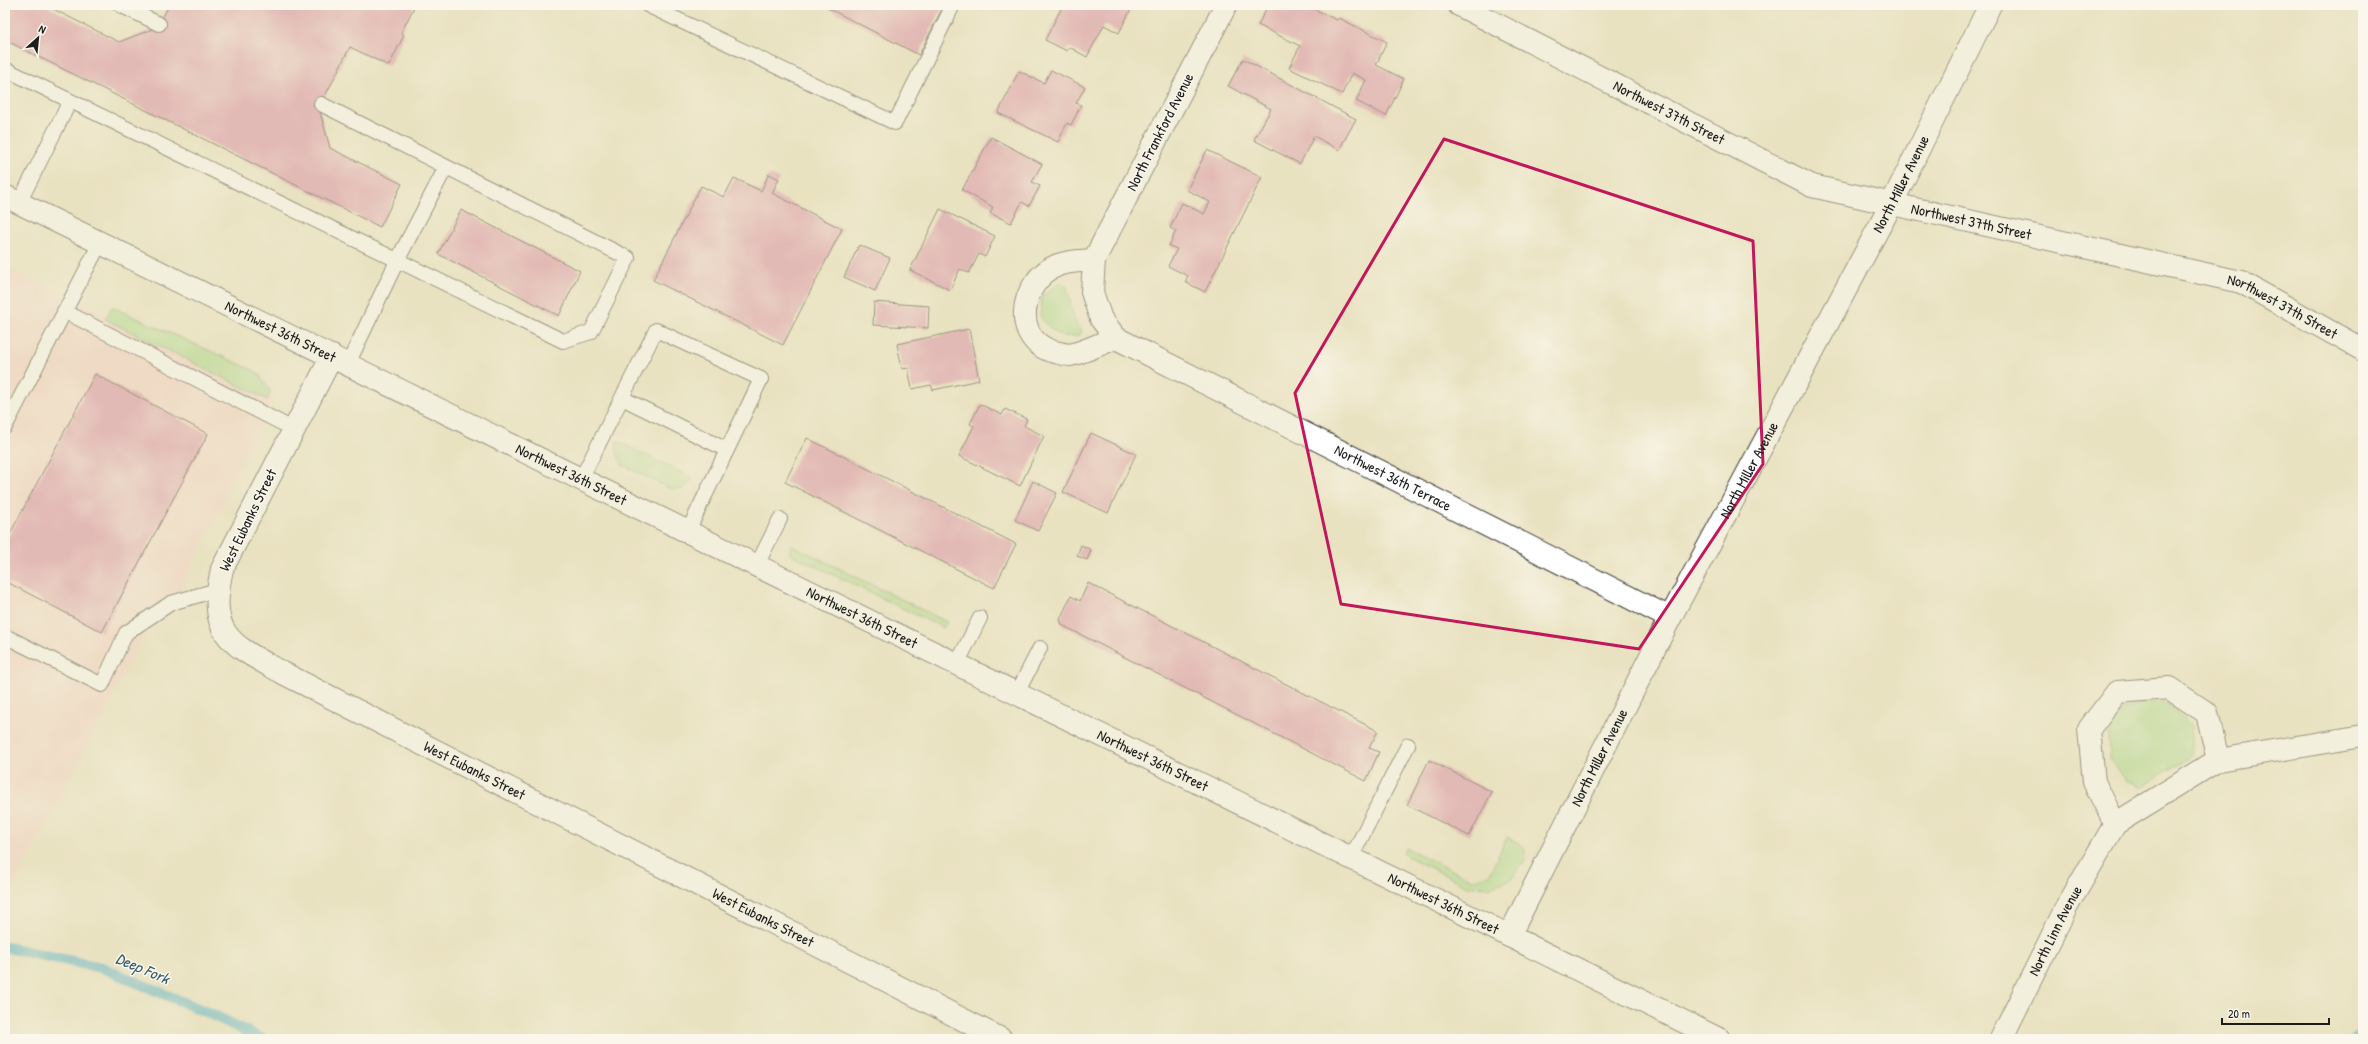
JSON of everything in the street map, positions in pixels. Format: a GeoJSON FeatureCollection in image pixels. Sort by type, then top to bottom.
{"type":"FeatureCollection","features":[{"type":"Feature","properties":{"kind":"street","name":"North Frankford Avenue"},"geometry":{"type":"LineString","coordinates":[[1094,260],[1226,5]]}},
{"type":"Feature","properties":{"kind":"street","name":"Northwest 37th Street"},"geometry":{"type":"LineString","coordinates":[[1459,5],[1812,186],[2241,282],[2363,350]]}},
{"type":"Feature","properties":{"kind":"street","name":"North Miller Avenue"},"geometry":{"type":"LineString","coordinates":[[1509,936],[1670,618],[1892,203],[1990,5]]}},
{"type":"Feature","properties":{"kind":"street","name":"Northwest 36th Street"},"geometry":{"type":"LineString","coordinates":[[12,199],[1719,1039]]}},
{"type":"Feature","properties":{"kind":"street"},"geometry":{"type":"LineString","coordinates":[[1094,260],[1058,265],[1036,280],[1026,298],[1025,320],[1033,338],[1048,350],[1069,355],[1116,338]]}},
{"type":"Feature","properties":{"kind":"street","name":"Northwest 36th Terrace"},"geometry":{"type":"LineString","coordinates":[[1094,260],[1092,292],[1101,319],[1116,338],[1670,618]]}},
{"type":"Feature","properties":{"kind":"street","name":"West Eubanks Street"},"geometry":{"type":"LineString","coordinates":[[340,360],[293,429],[222,569],[217,590],[218,618],[224,634],[248,654],[283,674],[1001,1039]]}},
{"type":"Feature","properties":{"kind":"street"},"geometry":{"type":"LineString","coordinates":[[2115,824],[2094,782],[2089,729],[2117,692],[2169,688],[2208,712],[2218,760]]}},
{"type":"Feature","properties":{"kind":"street","name":"North Linn Avenue"},"geometry":{"type":"LineString","coordinates":[[2000,1039],[2066,908],[2115,824],[2218,760],[2363,736]]}},
{"type":"Feature","properties":{"kind":"lane"},"geometry":{"type":"LineString","coordinates":[[120,5],[159,24]]}},
{"type":"Feature","properties":{"kind":"lane"},"geometry":{"type":"LineString","coordinates":[[647,5],[895,123],[953,5]]}},
{"type":"Feature","properties":{"kind":"lane"},"geometry":{"type":"LineString","coordinates":[[5,69],[563,342],[591,332],[628,258],[321,104]]}},
{"type":"Feature","properties":{"kind":"lane"},"geometry":{"type":"LineString","coordinates":[[12,199],[70,101]]}},
{"type":"Feature","properties":{"kind":"lane"},"geometry":{"type":"LineString","coordinates":[[340,360],[397,261],[446,167]]}},
{"type":"Feature","properties":{"kind":"lane"},"geometry":{"type":"LineString","coordinates":[[5,427],[100,243]]}},
{"type":"Feature","properties":{"kind":"lane"},"geometry":{"type":"LineString","coordinates":[[64,311],[293,429]]}},
{"type":"Feature","properties":{"kind":"lane"},"geometry":{"type":"LineString","coordinates":[[581,479],[656,330],[761,379],[688,531]]}},
{"type":"Feature","properties":{"kind":"lane"},"geometry":{"type":"LineString","coordinates":[[622,398],[727,450]]}},
{"type":"Feature","properties":{"kind":"lane"},"geometry":{"type":"LineString","coordinates":[[757,565],[780,519]]}},
{"type":"Feature","properties":{"kind":"lane"},"geometry":{"type":"LineString","coordinates":[[5,636],[102,685],[126,634],[171,603],[217,590]]}},
{"type":"Feature","properties":{"kind":"lane"},"geometry":{"type":"LineString","coordinates":[[957,664],[980,618]]}},
{"type":"Feature","properties":{"kind":"lane"},"geometry":{"type":"LineString","coordinates":[[1017,693],[1040,648]]}},
{"type":"Feature","properties":{"kind":"lane"},"geometry":{"type":"LineString","coordinates":[[1351,858],[1408,745]]}},
{"type":"Feature","properties":{"kind":"highlighted area"},"geometry":{"type":"Polygon","coordinates":[[[1444,139],[1753,241],[1763,464],[1639,649],[1341,604],[1295,393],[1444,139]]]}},
{"type":"Feature","properties":{"kind":"shaded area"},"geometry":{"type":"Polygon","coordinates":[[[5,267],[274,397],[169,613],[148,629],[5,901],[5,267]]]}},
{"type":"Feature","properties":{"kind":"green space"},"geometry":{"type":"Polygon","coordinates":[[[1060,282],[1067,287],[1074,319],[1082,331],[1080,335],[1067,336],[1057,333],[1048,326],[1040,316],[1042,296],[1060,282]]]}},
{"type":"Feature","properties":{"kind":"green space"},"geometry":{"type":"Polygon","coordinates":[[[112,307],[257,372],[270,391],[268,400],[105,319],[112,307]]]}},
{"type":"Feature","properties":{"kind":"green space"},"geometry":{"type":"Polygon","coordinates":[[[617,441],[693,478],[683,489],[671,489],[622,465],[616,451],[617,441]]]}},
{"type":"Feature","properties":{"kind":"green space"},"geometry":{"type":"Polygon","coordinates":[[[792,545],[947,622],[943,628],[789,553],[792,545]]]}},
{"type":"Feature","properties":{"kind":"green space"},"geometry":{"type":"Polygon","coordinates":[[[2145,701],[2167,703],[2191,725],[2191,756],[2142,787],[2126,780],[2110,759],[2109,729],[2122,710],[2145,701]]]}},
{"type":"Feature","properties":{"kind":"green space"},"geometry":{"type":"Polygon","coordinates":[[[1507,837],[1522,845],[1526,853],[1525,860],[1510,880],[1489,887],[1467,886],[1403,854],[1406,848],[1473,880],[1489,875],[1507,837]]]}},
{"type":"Feature","properties":{"kind":"building"},"geometry":{"type":"Polygon","coordinates":[[[10,5],[45,5],[119,42],[158,27],[169,5],[415,5],[401,33],[404,35],[389,66],[350,47],[319,108],[330,148],[402,184],[380,227],[5,40],[5,15],[10,5]]]}},
{"type":"Feature","properties":{"kind":"building"},"geometry":{"type":"Polygon","coordinates":[[[822,5],[944,5],[919,55],[822,5]]]}},
{"type":"Feature","properties":{"kind":"building"},"geometry":{"type":"Polygon","coordinates":[[[1063,5],[1133,5],[1119,33],[1104,25],[1087,57],[1069,47],[1067,51],[1045,40],[1063,5]]]}},
{"type":"Feature","properties":{"kind":"building"},"geometry":{"type":"Polygon","coordinates":[[[1268,5],[1311,5],[1310,7],[1337,20],[1339,18],[1387,42],[1376,65],[1404,79],[1386,116],[1356,101],[1366,80],[1352,73],[1342,94],[1289,68],[1300,46],[1258,25],[1268,5]]]}},
{"type":"Feature","properties":{"kind":"building"},"geometry":{"type":"Polygon","coordinates":[[[1243,59],[1356,119],[1339,150],[1314,136],[1300,164],[1254,140],[1271,109],[1228,86],[1243,59]]]}},
{"type":"Feature","properties":{"kind":"building"},"geometry":{"type":"Polygon","coordinates":[[[1051,70],[1085,87],[1076,103],[1081,105],[1071,125],[1067,123],[1058,142],[998,113],[1019,71],[1044,83],[1051,70]]]}},
{"type":"Feature","properties":{"kind":"building"},"geometry":{"type":"Polygon","coordinates":[[[991,137],[1042,164],[1032,182],[1040,186],[1029,206],[1022,202],[1011,223],[990,213],[993,207],[962,190],[991,137]]]}},
{"type":"Feature","properties":{"kind":"building"},"geometry":{"type":"Polygon","coordinates":[[[1207,150],[1262,177],[1205,292],[1185,282],[1188,276],[1168,266],[1177,249],[1169,246],[1176,231],[1170,228],[1182,203],[1204,214],[1210,202],[1187,190],[1207,150]]]}},
{"type":"Feature","properties":{"kind":"building"},"geometry":{"type":"Polygon","coordinates":[[[769,174],[779,179],[772,193],[842,229],[783,345],[653,280],[701,186],[724,197],[734,178],[761,191],[769,174]]]}},
{"type":"Feature","properties":{"kind":"building"},"geometry":{"type":"Polygon","coordinates":[[[940,209],[995,236],[985,257],[979,254],[969,273],[960,269],[950,290],[910,270],[940,209]]]}},
{"type":"Feature","properties":{"kind":"building"},"geometry":{"type":"Polygon","coordinates":[[[461,210],[580,271],[559,316],[438,254],[461,210]]]}},
{"type":"Feature","properties":{"kind":"building"},"geometry":{"type":"Polygon","coordinates":[[[859,245],[890,258],[875,291],[844,277],[859,245]]]}},
{"type":"Feature","properties":{"kind":"building"},"geometry":{"type":"Polygon","coordinates":[[[874,302],[929,306],[928,328],[873,325],[874,302]]]}},
{"type":"Feature","properties":{"kind":"building"},"geometry":{"type":"Polygon","coordinates":[[[969,329],[979,380],[933,390],[931,385],[912,389],[908,368],[902,369],[897,344],[969,329]]]}},
{"type":"Feature","properties":{"kind":"building"},"geometry":{"type":"Polygon","coordinates":[[[95,374],[208,434],[102,632],[5,581],[5,543],[95,374]]]}},
{"type":"Feature","properties":{"kind":"building"},"geometry":{"type":"Polygon","coordinates":[[[980,404],[1002,415],[1005,409],[1027,419],[1024,426],[1044,436],[1020,486],[959,456],[974,426],[970,424],[980,404]]]}},
{"type":"Feature","properties":{"kind":"building"},"geometry":{"type":"Polygon","coordinates":[[[1091,433],[1136,454],[1108,513],[1063,492],[1091,433]]]}},
{"type":"Feature","properties":{"kind":"building"},"geometry":{"type":"Polygon","coordinates":[[[807,438],[1016,544],[994,588],[785,482],[807,438]]]}},
{"type":"Feature","properties":{"kind":"building"},"geometry":{"type":"Polygon","coordinates":[[[1033,481],[1057,493],[1038,531],[1015,520],[1033,481]]]}},
{"type":"Feature","properties":{"kind":"building"},"geometry":{"type":"Polygon","coordinates":[[[1081,545],[1091,550],[1087,560],[1077,556],[1081,545]]]}},
{"type":"Feature","properties":{"kind":"building"},"geometry":{"type":"Polygon","coordinates":[[[1088,583],[1378,731],[1369,748],[1379,752],[1366,781],[1062,625],[1060,619],[1071,596],[1080,601],[1088,583]]]}},
{"type":"Feature","properties":{"kind":"building"},"geometry":{"type":"Polygon","coordinates":[[[1429,760],[1492,792],[1469,836],[1407,805],[1429,760]]]}},
{"type":"Feature","properties":{"kind":"waterway","name":"Deep Fork"},"geometry":{"type":"LineString","coordinates":[[5,947],[103,968],[211,1014],[262,1039]]}},
{"type":"Feature","properties":{"kind":"waterway","name":"Deep Fork"},"geometry":{"type":"LineString","coordinates":[[2356,1039],[2363,1034]]}}]}
